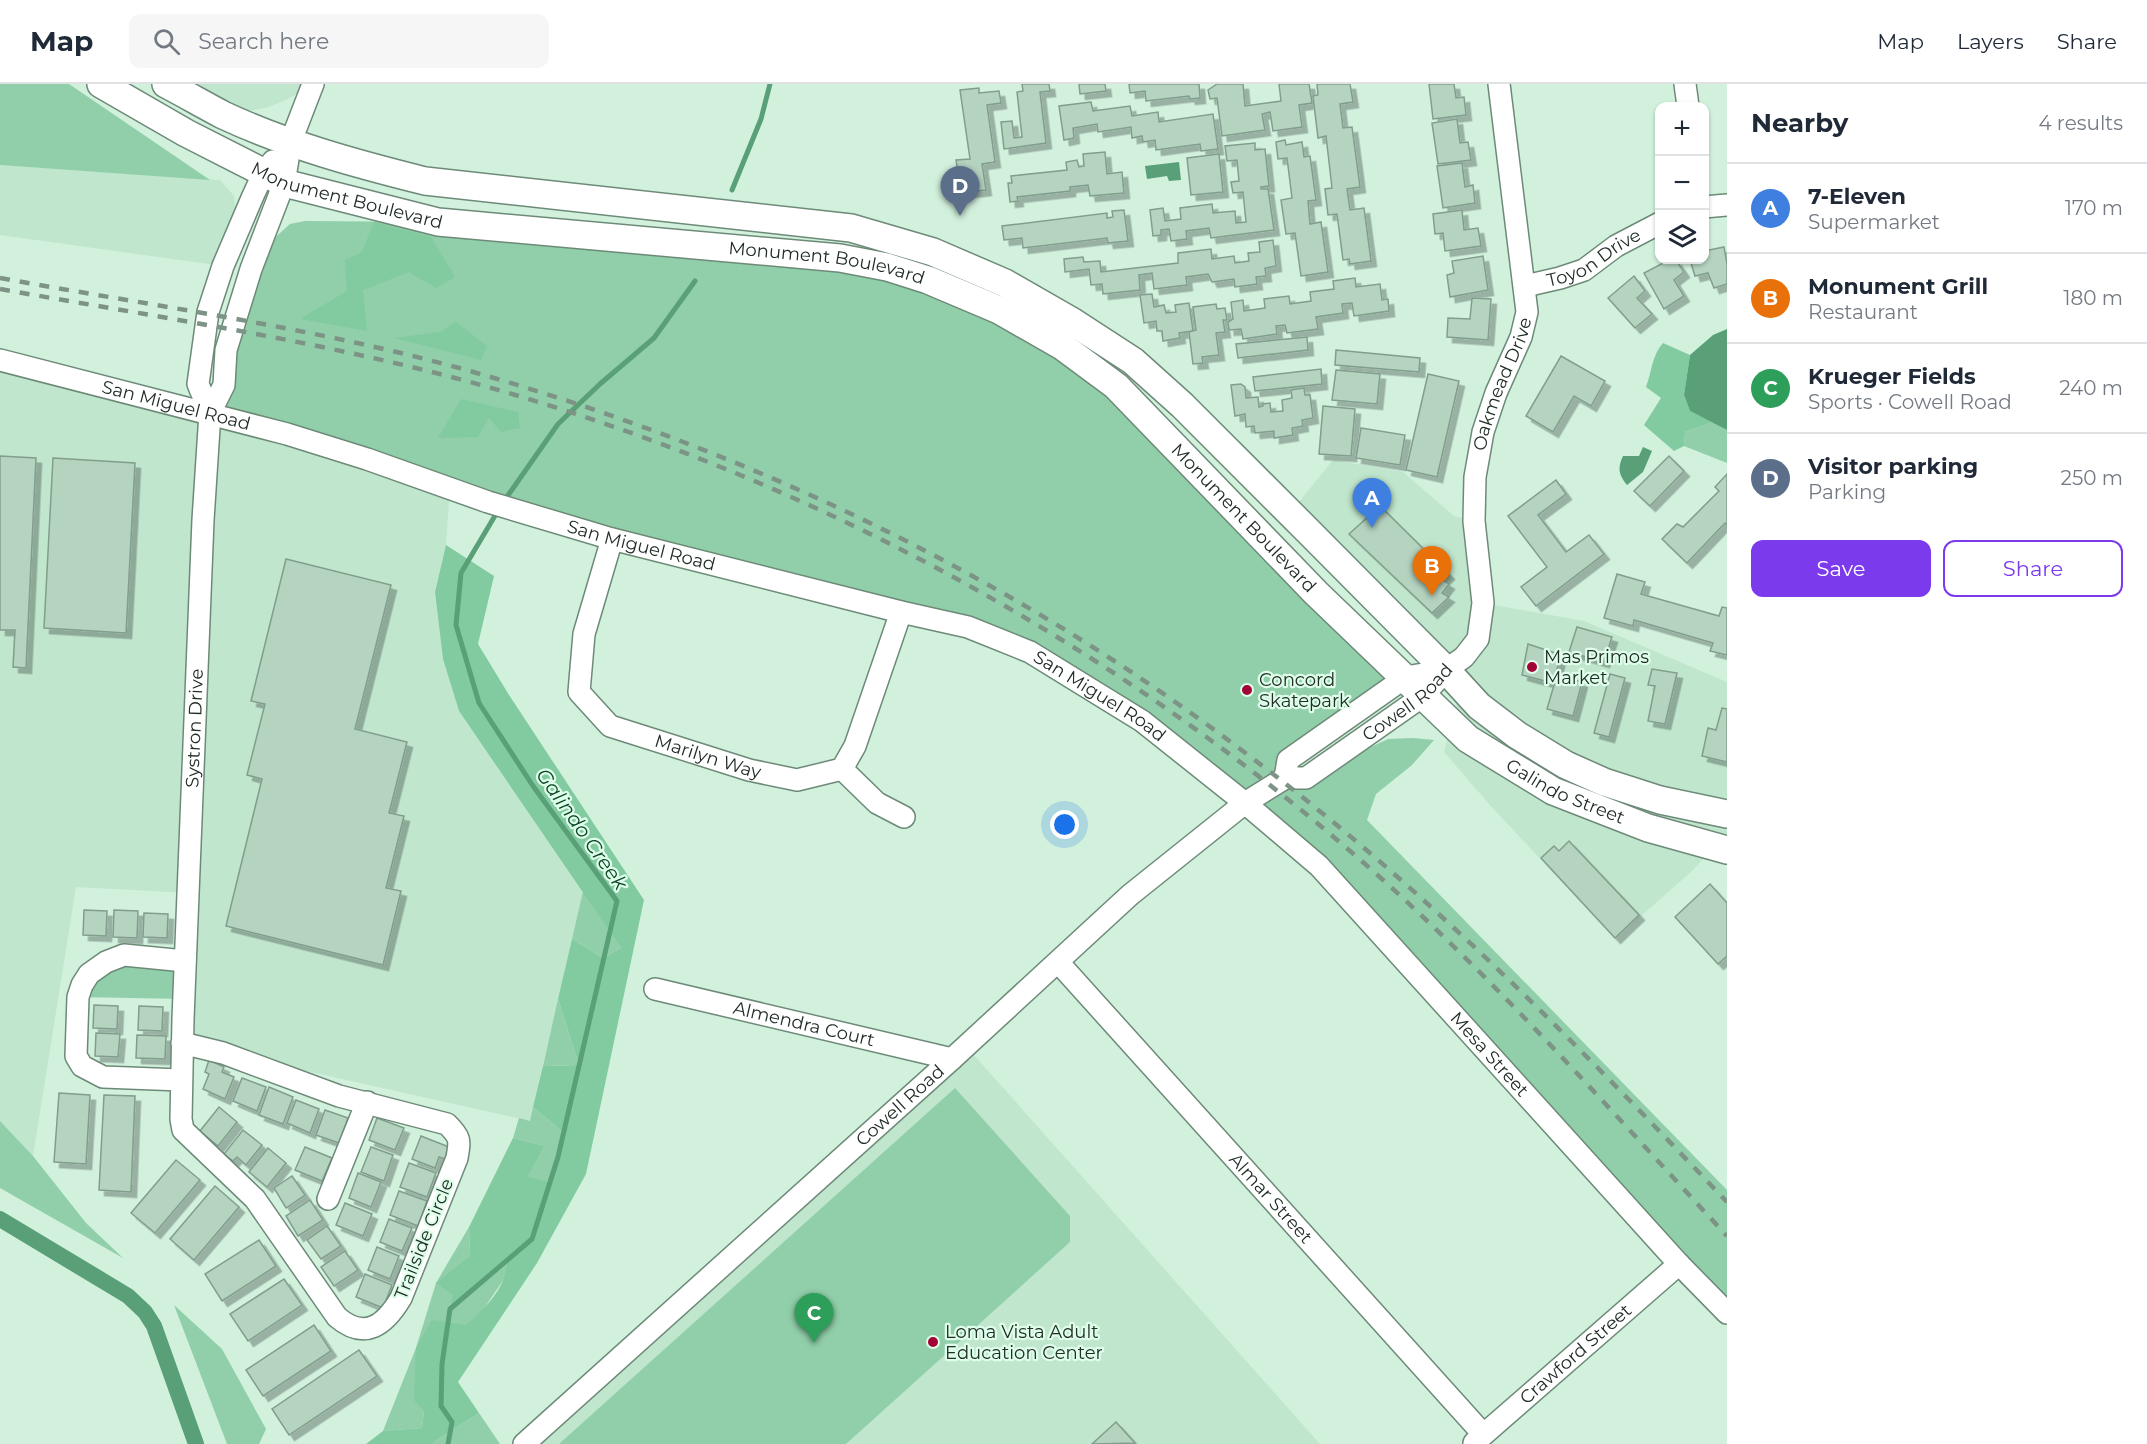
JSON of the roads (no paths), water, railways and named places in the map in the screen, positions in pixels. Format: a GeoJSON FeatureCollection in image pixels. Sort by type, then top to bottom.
{"type":"FeatureCollection","features":[{"type":"Feature","properties":{"kind":"main road","name":"Monument Boulevard"},"geometry":{"type":"LineString","coordinates":[[101,84],[186,133],[273,178],[438,222],[840,258],[887,267],[928,280],[999,310],[1062,346],[1116,386],[1316,593],[1414,687]]}},
{"type":"Feature","properties":{"kind":"main road","name":"Monument Boulevard"},"geometry":{"type":"LineString","coordinates":[[166,84],[224,115],[291,141],[356,163],[425,181],[851,228],[933,252],[1005,283],[1073,322],[1133,362],[1190,413],[1446,670]]}},
{"type":"Feature","properties":{"kind":"main road","name":"Galindo Street"},"geometry":{"type":"LineString","coordinates":[[1446,670],[1479,706],[1517,735],[1566,765],[1604,782],[1660,800],[1727,814]]}},
{"type":"Feature","properties":{"kind":"main road","name":"Galindo Street"},"geometry":{"type":"LineString","coordinates":[[1414,687],[1468,739],[1553,790],[1648,828],[1727,850]]}},
{"type":"Feature","properties":{"kind":"street","name":"Systron Drive"},"geometry":{"type":"LineString","coordinates":[[210,413],[198,384],[208,312],[223,266],[273,178],[291,141],[313,84]]}},
{"type":"Feature","properties":{"kind":"street","name":"Oakmead Drive"},"geometry":{"type":"LineString","coordinates":[[1446,670],[1464,657],[1478,639],[1483,603],[1474,521],[1475,477],[1483,432],[1496,393],[1521,337],[1527,312],[1499,84]]}},
{"type":"Feature","properties":{"kind":"street"},"geometry":{"type":"LineString","coordinates":[[1685,84],[1687,102]]}},
{"type":"Feature","properties":{"kind":"street","name":"Systron Drive"},"geometry":{"type":"LineString","coordinates":[[182,1043],[210,413],[224,385],[226,351],[273,178]]}},
{"type":"Feature","properties":{"kind":"street"},"geometry":{"type":"LineString","coordinates":[[1709,207],[1727,205]]}},
{"type":"Feature","properties":{"kind":"street","name":"Toyon Drive"},"geometry":{"type":"LineString","coordinates":[[1525,286],[1584,270],[1617,246],[1655,225]]}},
{"type":"Feature","properties":{"kind":"street","name":"San Miguel Road"},"geometry":{"type":"LineString","coordinates":[[0,360],[287,434],[367,459],[488,502],[612,539],[968,627],[1030,652],[1142,721],[1245,803]]}},
{"type":"Feature","properties":{"kind":"street","name":"Marilyn Way"},"geometry":{"type":"LineString","coordinates":[[612,539],[584,634],[579,692],[610,726],[749,770],[796,780],[842,769]]}},
{"type":"Feature","properties":{"kind":"street"},"geometry":{"type":"LineString","coordinates":[[901,612],[855,746],[842,769],[877,803],[904,817]]}},
{"type":"Feature","properties":{"kind":"street","name":"Cowell Road"},"geometry":{"type":"LineString","coordinates":[[524,1444],[952,1059],[1130,895],[1245,803],[1285,778],[1306,778],[1414,687],[1446,670]]}},
{"type":"Feature","properties":{"kind":"street","name":"Mesa Street"},"geometry":{"type":"LineString","coordinates":[[1245,803],[1319,866],[1679,1264],[1727,1313]]}},
{"type":"Feature","properties":{"kind":"street"},"geometry":{"type":"LineString","coordinates":[[182,1080],[103,1077],[82,1066],[76,1056],[78,997],[88,974],[106,962],[124,955],[185,961]]}},
{"type":"Feature","properties":{"kind":"street","name":"Almar Street"},"geometry":{"type":"LineString","coordinates":[[1058,962],[1478,1439]]}},
{"type":"Feature","properties":{"kind":"street","name":"Almendra Court"},"geometry":{"type":"LineString","coordinates":[[655,989],[952,1059]]}},
{"type":"Feature","properties":{"kind":"street","name":"Trailside Circle"},"geometry":{"type":"LineString","coordinates":[[182,1043],[223,1053],[339,1096],[447,1125],[455,1132],[460,1142],[457,1158],[401,1298],[390,1316],[376,1326],[362,1330],[347,1325],[337,1317],[255,1199],[183,1130],[182,1080],[182,1043]]}},
{"type":"Feature","properties":{"kind":"street"},"geometry":{"type":"LineString","coordinates":[[328,1199],[367,1102]]}},
{"type":"Feature","properties":{"kind":"street","name":"Crawford Street"},"geometry":{"type":"LineString","coordinates":[[1478,1439],[1679,1264]]}},
{"type":"Feature","properties":{"kind":"waterway","name":"Galindo Creek"},"geometry":{"type":"LineString","coordinates":[[732,190],[761,119],[770,84]]}},
{"type":"Feature","properties":{"kind":"waterway","name":"Galindo Creek"},"geometry":{"type":"LineString","coordinates":[[504,501],[558,424],[654,338],[695,281]]}},
{"type":"Feature","properties":{"kind":"waterway","name":"Galindo Creek"},"geometry":{"type":"LineString","coordinates":[[448,1444],[452,1422],[441,1406],[442,1364],[450,1309],[532,1239],[558,1157],[617,901],[533,786],[479,703],[456,625],[461,573],[499,509]]}},
{"type":"Feature","properties":{"kind":"waterway"},"geometry":{"type":"LineString","coordinates":[[0,1219],[128,1296],[145,1312],[154,1326],[196,1444]]}},
{"type":"Feature","properties":{"kind":"railway"},"geometry":{"type":"LineString","coordinates":[[0,278],[310,333],[372,346],[494,378],[595,410],[695,446],[793,487],[888,532],[982,581],[1073,635],[1162,693],[1313,805],[1437,912],[1497,968],[1727,1202]]}},
{"type":"Feature","properties":{"kind":"railway"},"geometry":{"type":"LineString","coordinates":[[0,289],[307,344],[488,387],[609,425],[729,470],[845,522],[958,580],[1068,644],[1174,714],[1275,789],[1373,871],[1466,958],[1510,1003],[1727,1236]]}},
{"type":"Feature","properties":{"kind":"place","name":"Visitor parking"},"geometry":{"type":"Point","coordinates":[960,216]}},
{"type":"Feature","properties":{"kind":"place","name":"7-Eleven"},"geometry":{"type":"Point","coordinates":[1372,528]}},
{"type":"Feature","properties":{"kind":"place","name":"Monument Grill"},"geometry":{"type":"Point","coordinates":[1432,596]}},
{"type":"Feature","properties":{"kind":"place","name":"Mas Primos Market"},"geometry":{"type":"Point","coordinates":[1532,667]}},
{"type":"Feature","properties":{"kind":"place","name":"Concord Skatepark"},"geometry":{"type":"Point","coordinates":[1247,690]}},
{"type":"Feature","properties":{"kind":"place","name":"Loma Vista Adult Education Center"},"geometry":{"type":"Point","coordinates":[933,1342]}},
{"type":"Feature","properties":{"kind":"place","name":"Krueger Fields"},"geometry":{"type":"Point","coordinates":[814,1343]}}]}
